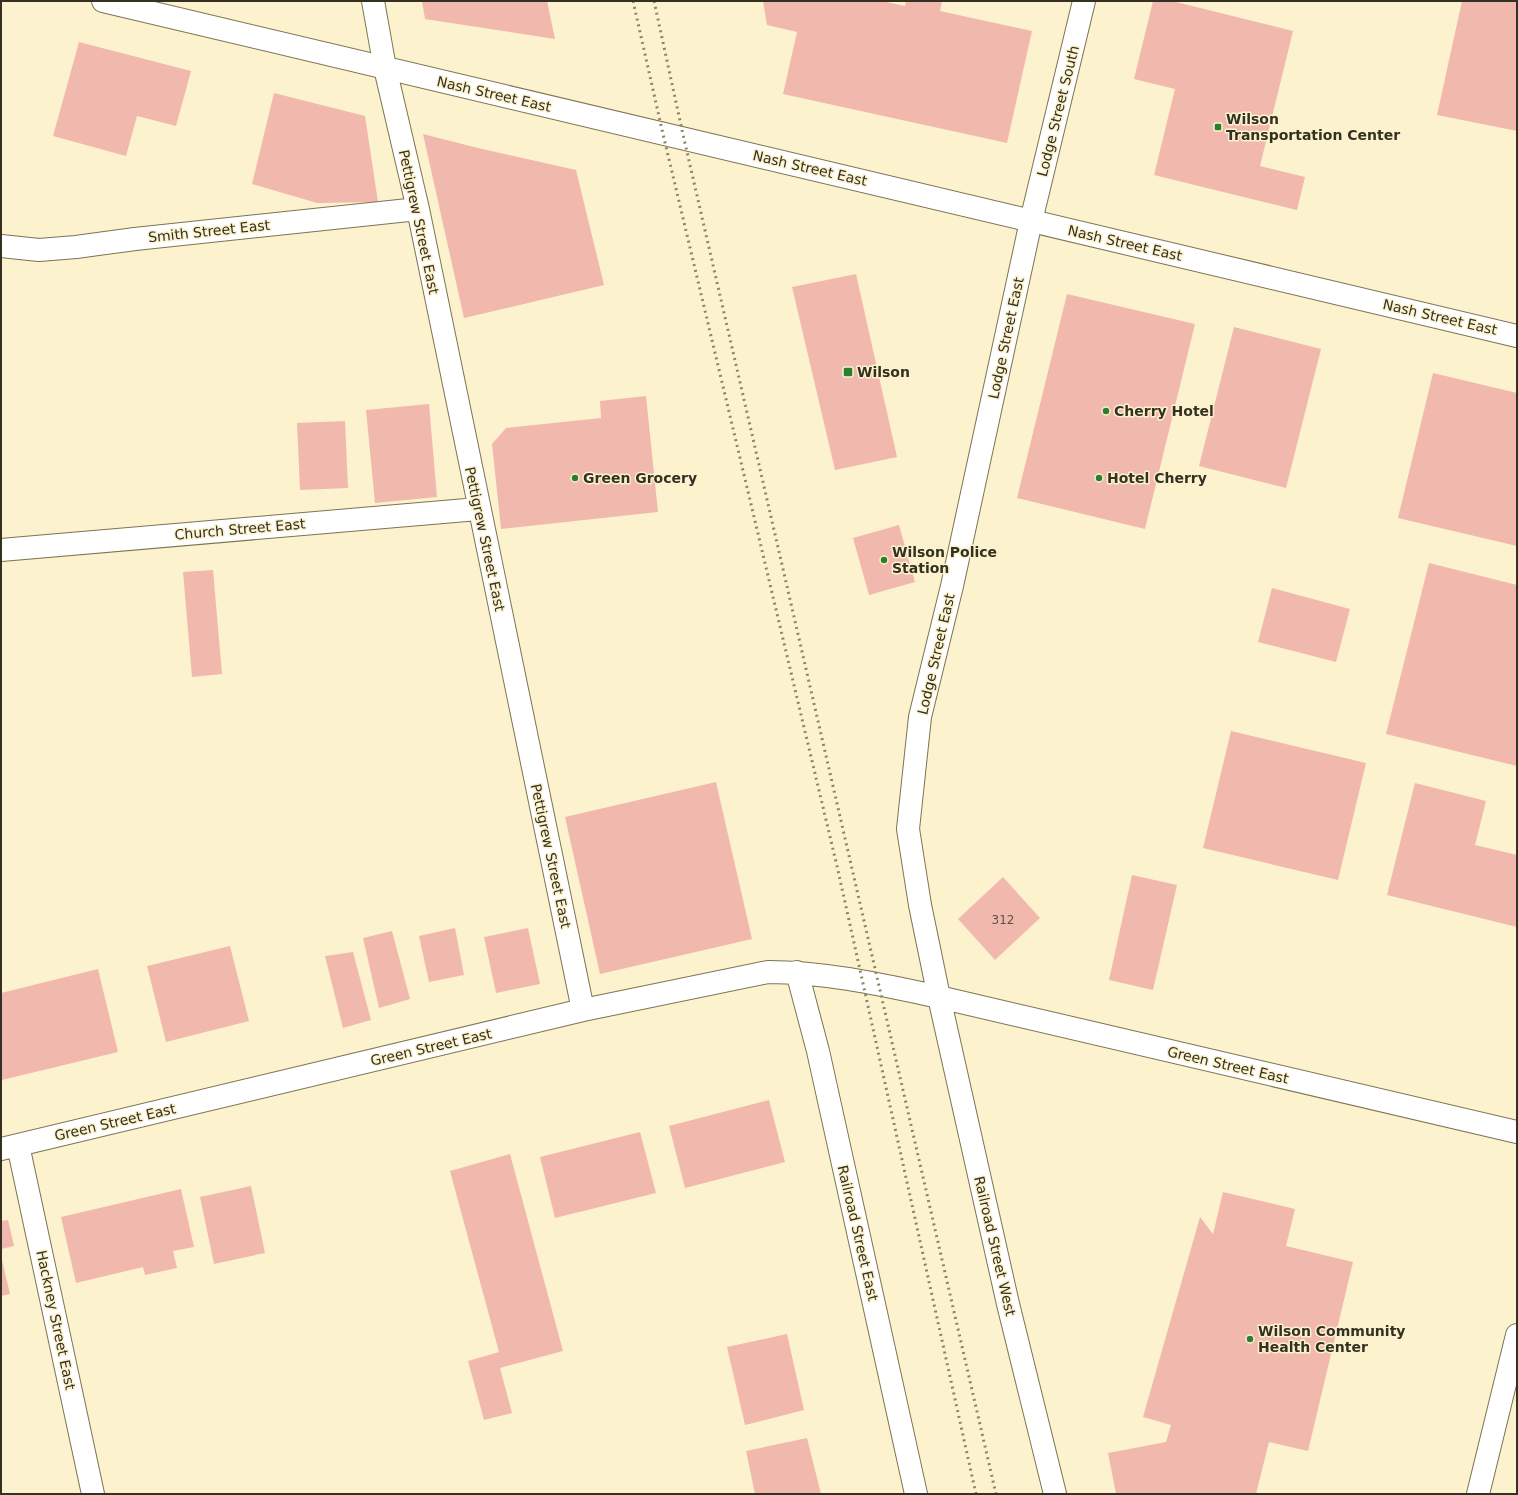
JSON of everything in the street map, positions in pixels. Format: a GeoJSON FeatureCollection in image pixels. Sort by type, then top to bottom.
{"type":"FeatureCollection","features":[{"type":"Feature","properties":{"kind":"street","name":"Nash Street East"},"geometry":{"type":"LineString","coordinates":[[102,1],[1517,336]]}},
{"type":"Feature","properties":{"kind":"street","name":"Pettigrew Street East"},"geometry":{"type":"LineString","coordinates":[[373,1],[385,68],[418,209],[478,509],[583,1010]]}},
{"type":"Feature","properties":{"kind":"street","name":"Lodge Street South"},"geometry":{"type":"LineString","coordinates":[[1031,221],[1084,1]]}},
{"type":"Feature","properties":{"kind":"street","name":"Smith Street East"},"geometry":{"type":"LineString","coordinates":[[1,246],[39,250],[76,247],[135,239],[418,209]]}},
{"type":"Feature","properties":{"kind":"street","name":"Lodge Street East"},"geometry":{"type":"LineString","coordinates":[[939,997],[920,905],[908,829],[920,725],[952,586],[1031,221]]}},
{"type":"Feature","properties":{"kind":"street","name":"Church Street East"},"geometry":{"type":"LineString","coordinates":[[1,550],[478,509]]}},
{"type":"Feature","properties":{"kind":"street","name":"Green Street East"},"geometry":{"type":"LineString","coordinates":[[10,1147],[583,1010],[768,972],[797,972],[863,981],[939,997],[1517,1132]]}},
{"type":"Feature","properties":{"kind":"street","name":"Railroad Street East"},"geometry":{"type":"LineString","coordinates":[[797,972],[818,1051],[916,1494]]}},
{"type":"Feature","properties":{"kind":"street","name":"Railroad Street West"},"geometry":{"type":"LineString","coordinates":[[939,997],[1007,1296],[1055,1494]]}},
{"type":"Feature","properties":{"kind":"street","name":"Hackney Street East"},"geometry":{"type":"LineString","coordinates":[[10,1147],[93,1494]]}},
{"type":"Feature","properties":{"kind":"street"},"geometry":{"type":"LineString","coordinates":[[1478,1494],[1517,1335]]}},
{"type":"Feature","properties":{"kind":"building"},"geometry":{"type":"Polygon","coordinates":[[[422,1],[547,1],[555,39],[425,19],[422,1]]]}},
{"type":"Feature","properties":{"kind":"building"},"geometry":{"type":"Polygon","coordinates":[[[763,1],[882,1],[905,6],[906,1],[942,1],[940,11],[1032,31],[1007,143],[783,94],[797,32],[767,25],[763,1]]]}},
{"type":"Feature","properties":{"kind":"building","name":"Wilson Transportation Center"},"geometry":{"type":"Polygon","coordinates":[[[1153,1],[1172,1],[1293,31],[1260,166],[1305,177],[1297,210],[1154,175],[1175,89],[1134,79],[1153,1]]]}},
{"type":"Feature","properties":{"kind":"building"},"geometry":{"type":"Polygon","coordinates":[[[1462,1],[1517,1],[1517,131],[1437,115],[1462,1]]]}},
{"type":"Feature","properties":{"kind":"building"},"geometry":{"type":"Polygon","coordinates":[[[79,42],[191,71],[176,126],[137,116],[126,156],[53,136],[79,42]]]}},
{"type":"Feature","properties":{"kind":"building"},"geometry":{"type":"Polygon","coordinates":[[[274,93],[365,116],[378,202],[317,203],[252,184],[274,93]]]}},
{"type":"Feature","properties":{"kind":"building"},"geometry":{"type":"Polygon","coordinates":[[[423,134],[576,170],[604,285],[464,318],[423,134]]]}},
{"type":"Feature","properties":{"kind":"building"},"geometry":{"type":"Polygon","coordinates":[[[856,274],[897,457],[835,470],[792,287],[856,274]]]}},
{"type":"Feature","properties":{"kind":"building","name":"Cherry Hotel"},"geometry":{"type":"Polygon","coordinates":[[[1067,294],[1195,324],[1145,529],[1017,498],[1067,294]]]}},
{"type":"Feature","properties":{"kind":"building"},"geometry":{"type":"Polygon","coordinates":[[[1234,327],[1321,349],[1286,488],[1199,466],[1234,327]]]}},
{"type":"Feature","properties":{"kind":"building"},"geometry":{"type":"Polygon","coordinates":[[[1433,373],[1517,393],[1517,546],[1398,518],[1433,373]]]}},
{"type":"Feature","properties":{"kind":"building","name":"Green Grocery"},"geometry":{"type":"Polygon","coordinates":[[[646,396],[658,512],[501,529],[492,444],[506,428],[601,418],[600,401],[646,396]]]}},
{"type":"Feature","properties":{"kind":"building"},"geometry":{"type":"Polygon","coordinates":[[[429,404],[437,497],[375,503],[366,410],[429,404]]]}},
{"type":"Feature","properties":{"kind":"building"},"geometry":{"type":"Polygon","coordinates":[[[345,421],[348,488],[300,490],[297,423],[345,421]]]}},
{"type":"Feature","properties":{"kind":"building","name":"Wilson Police Station"},"geometry":{"type":"Polygon","coordinates":[[[899,525],[915,582],[869,595],[853,538],[899,525]]]}},
{"type":"Feature","properties":{"kind":"building"},"geometry":{"type":"Polygon","coordinates":[[[1429,563],[1517,585],[1517,766],[1386,734],[1429,563]]]}},
{"type":"Feature","properties":{"kind":"building"},"geometry":{"type":"Polygon","coordinates":[[[213,570],[222,674],[192,677],[183,572],[213,570]]]}},
{"type":"Feature","properties":{"kind":"building"},"geometry":{"type":"Polygon","coordinates":[[[1272,588],[1350,609],[1336,662],[1258,642],[1272,588]]]}},
{"type":"Feature","properties":{"kind":"building"},"geometry":{"type":"Polygon","coordinates":[[[1231,731],[1366,763],[1338,880],[1203,848],[1231,731]]]}},
{"type":"Feature","properties":{"kind":"building"},"geometry":{"type":"Polygon","coordinates":[[[716,782],[752,939],[600,974],[565,817],[716,782]]]}},
{"type":"Feature","properties":{"kind":"building"},"geometry":{"type":"Polygon","coordinates":[[[1415,783],[1486,801],[1475,845],[1517,855],[1517,927],[1387,895],[1415,783]]]}},
{"type":"Feature","properties":{"kind":"building"},"geometry":{"type":"Polygon","coordinates":[[[1132,875],[1177,885],[1153,990],[1109,980],[1132,875]]]}},
{"type":"Feature","properties":{"kind":"building"},"geometry":{"type":"Polygon","coordinates":[[[1003,877],[1040,918],[995,960],[958,919],[1003,877]]]}},
{"type":"Feature","properties":{"kind":"building"},"geometry":{"type":"Polygon","coordinates":[[[455,928],[464,975],[429,982],[419,936],[455,928]]]}},
{"type":"Feature","properties":{"kind":"building"},"geometry":{"type":"Polygon","coordinates":[[[528,928],[540,984],[496,993],[484,937],[528,928]]]}},
{"type":"Feature","properties":{"kind":"building"},"geometry":{"type":"Polygon","coordinates":[[[392,931],[410,999],[379,1008],[363,938],[392,931]]]}},
{"type":"Feature","properties":{"kind":"building"},"geometry":{"type":"Polygon","coordinates":[[[230,946],[249,1021],[166,1042],[147,966],[230,946]]]}},
{"type":"Feature","properties":{"kind":"building"},"geometry":{"type":"Polygon","coordinates":[[[353,952],[371,1020],[343,1028],[325,956],[353,952]]]}},
{"type":"Feature","properties":{"kind":"building"},"geometry":{"type":"Polygon","coordinates":[[[98,969],[118,1052],[2,1080],[1,993],[98,969]]]}},
{"type":"Feature","properties":{"kind":"building"},"geometry":{"type":"Polygon","coordinates":[[[769,1100],[785,1162],[685,1188],[669,1126],[769,1100]]]}},
{"type":"Feature","properties":{"kind":"building"},"geometry":{"type":"Polygon","coordinates":[[[640,1132],[656,1193],[555,1218],[540,1157],[640,1132]]]}},
{"type":"Feature","properties":{"kind":"building"},"geometry":{"type":"Polygon","coordinates":[[[510,1154],[563,1351],[500,1368],[512,1413],[484,1420],[468,1361],[499,1352],[450,1171],[510,1154]]]}},
{"type":"Feature","properties":{"kind":"building"},"geometry":{"type":"Polygon","coordinates":[[[251,1186],[265,1253],[214,1264],[200,1197],[251,1186]]]}},
{"type":"Feature","properties":{"kind":"building"},"geometry":{"type":"Polygon","coordinates":[[[181,1189],[194,1247],[173,1251],[177,1268],[145,1275],[143,1267],[76,1283],[61,1217],[181,1189]]]}},
{"type":"Feature","properties":{"kind":"building","name":"Wilson Community Health Center"},"geometry":{"type":"Polygon","coordinates":[[[1223,1192],[1295,1209],[1286,1246],[1353,1262],[1308,1451],[1269,1442],[1256,1494],[1116,1494],[1108,1453],[1166,1442],[1171,1425],[1143,1417],[1200,1217],[1213,1234],[1223,1192]]]}},
{"type":"Feature","properties":{"kind":"building"},"geometry":{"type":"Polygon","coordinates":[[[8,1220],[14,1246],[1,1249],[1,1221],[8,1220]]]}},
{"type":"Feature","properties":{"kind":"building"},"geometry":{"type":"Polygon","coordinates":[[[1,1256],[10,1294],[1,1296],[1,1256]]]}},
{"type":"Feature","properties":{"kind":"building"},"geometry":{"type":"Polygon","coordinates":[[[787,1334],[804,1410],[745,1425],[727,1347],[787,1334]]]}},
{"type":"Feature","properties":{"kind":"building"},"geometry":{"type":"Polygon","coordinates":[[[807,1438],[821,1494],[755,1494],[746,1451],[807,1438]]]}},
{"type":"Feature","properties":{"kind":"railway"},"geometry":{"type":"LineString","coordinates":[[633,1],[663,134],[837,866],[976,1494]]}},
{"type":"Feature","properties":{"kind":"railway"},"geometry":{"type":"LineString","coordinates":[[654,1],[684,139],[996,1494]]}},
{"type":"Feature","properties":{"kind":"place","name":"Wilson Transportation Center"},"geometry":{"type":"Point","coordinates":[1218,127]}},
{"type":"Feature","properties":{"kind":"place","name":"Wilson"},"geometry":{"type":"Point","coordinates":[848,372]}},
{"type":"Feature","properties":{"kind":"place","name":"Cherry Hotel"},"geometry":{"type":"Point","coordinates":[1106,411]}},
{"type":"Feature","properties":{"kind":"place","name":"Green Grocery"},"geometry":{"type":"Point","coordinates":[575,478]}},
{"type":"Feature","properties":{"kind":"place","name":"Hotel Cherry"},"geometry":{"type":"Point","coordinates":[1099,478]}},
{"type":"Feature","properties":{"kind":"place","name":"Wilson Police Station"},"geometry":{"type":"Point","coordinates":[884,560]}},
{"type":"Feature","properties":{"kind":"place","name":"Wilson Community Health Center"},"geometry":{"type":"Point","coordinates":[1250,1339]}}]}
